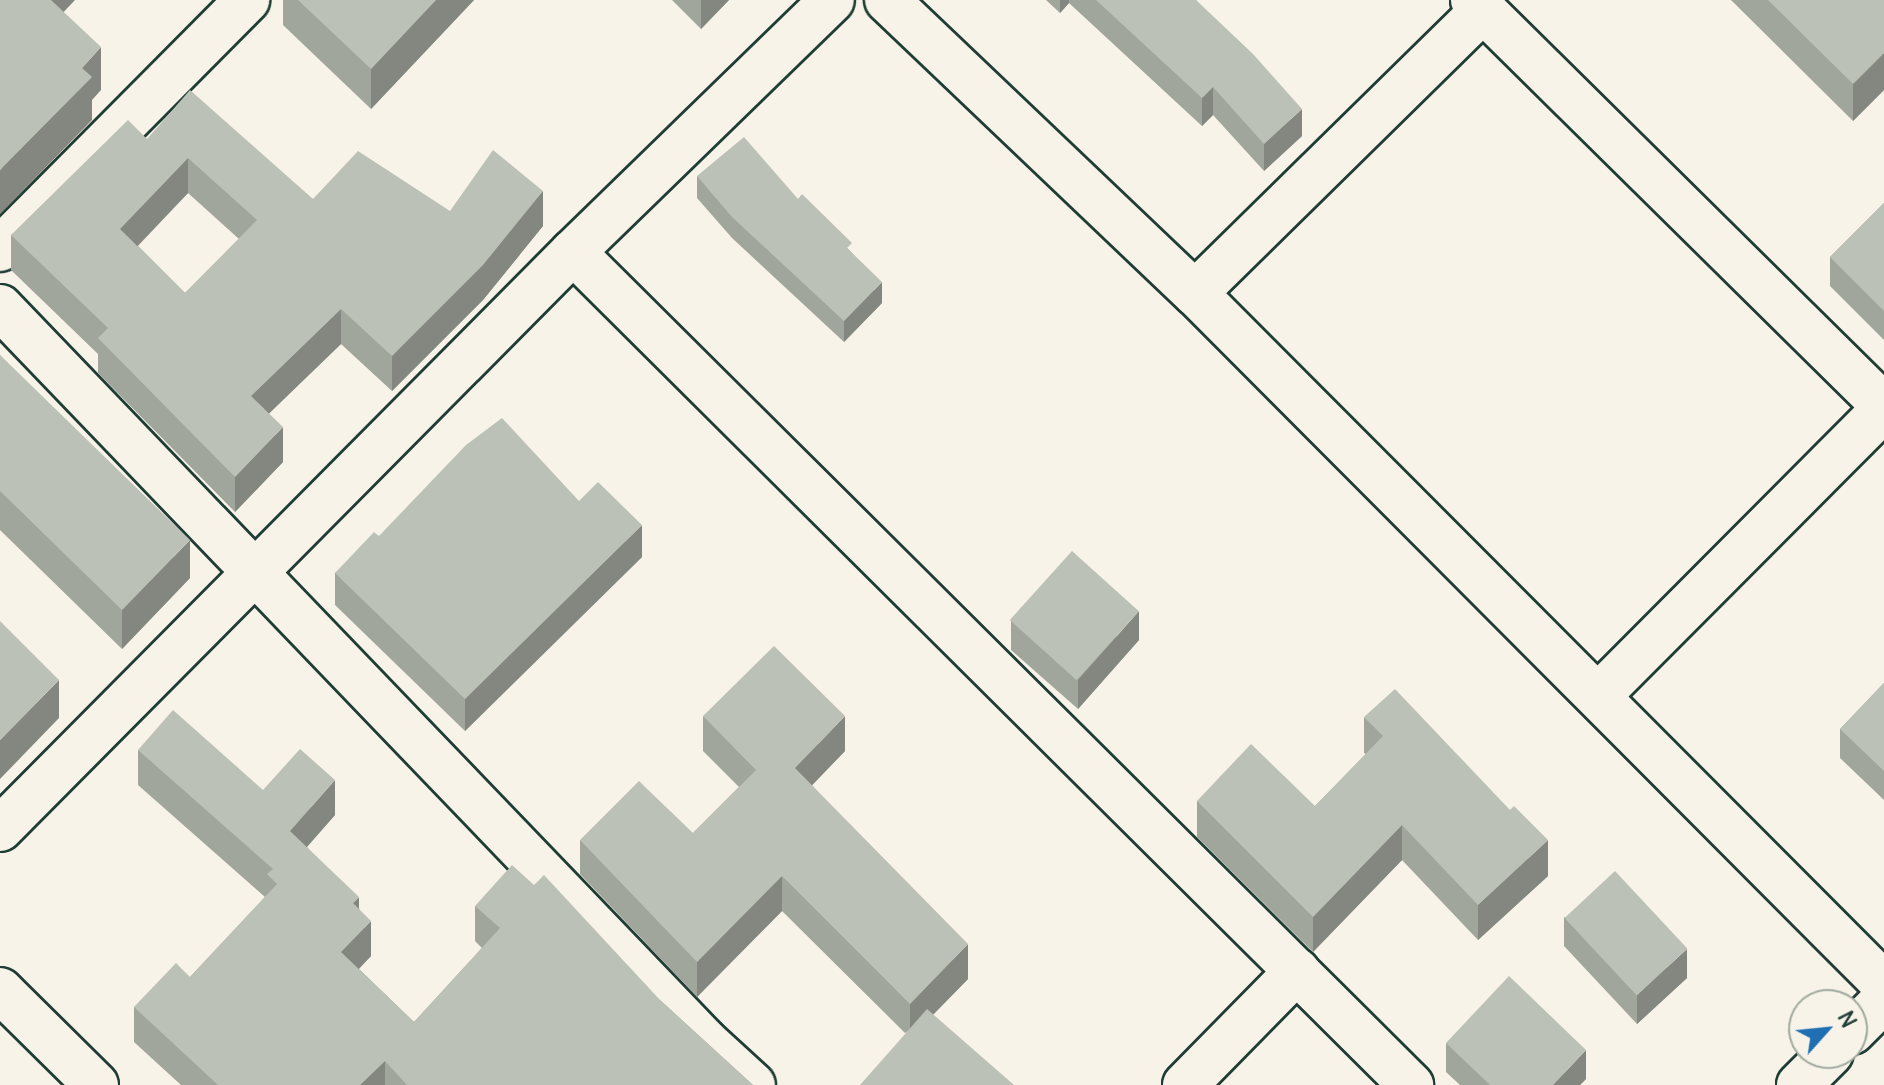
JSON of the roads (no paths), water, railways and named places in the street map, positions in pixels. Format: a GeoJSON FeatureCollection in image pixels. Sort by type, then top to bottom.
{"type":"FeatureCollection","features":[{"type":"Feature","properties":{"kind":"street"},"geometry":{"type":"LineString","coordinates":[[0,249],[247,0]]}},
{"type":"Feature","properties":{"kind":"street"},"geometry":{"type":"LineString","coordinates":[[0,829],[573,252],[832,0]]}},
{"type":"Feature","properties":{"kind":"street"},"geometry":{"type":"LineString","coordinates":[[887,0],[1195,293],[1884,984]]}},
{"type":"Feature","properties":{"kind":"street"},"geometry":{"type":"LineString","coordinates":[[1195,293],[1478,5],[1884,407],[1598,696]]}},
{"type":"Feature","properties":{"kind":"street"},"geometry":{"type":"LineString","coordinates":[[573,252],[1411,1085]]}},
{"type":"Feature","properties":{"kind":"street"},"geometry":{"type":"LineString","coordinates":[[0,307],[257,570],[705,1041],[753,1085]]}},
{"type":"Feature","properties":{"kind":"street"},"geometry":{"type":"LineString","coordinates":[[1185,1085],[1297,971]]}},
{"type":"Feature","properties":{"kind":"street"},"geometry":{"type":"LineString","coordinates":[[0,990],[96,1085]]}},
{"type":"Feature","properties":{"kind":"street"},"geometry":{"type":"LineString","coordinates":[[1868,1016],[1884,1000]]}},
{"type":"Feature","properties":{"kind":"street"},"geometry":{"type":"LineString","coordinates":[[1799,1085],[1815,1069]]}}]}
